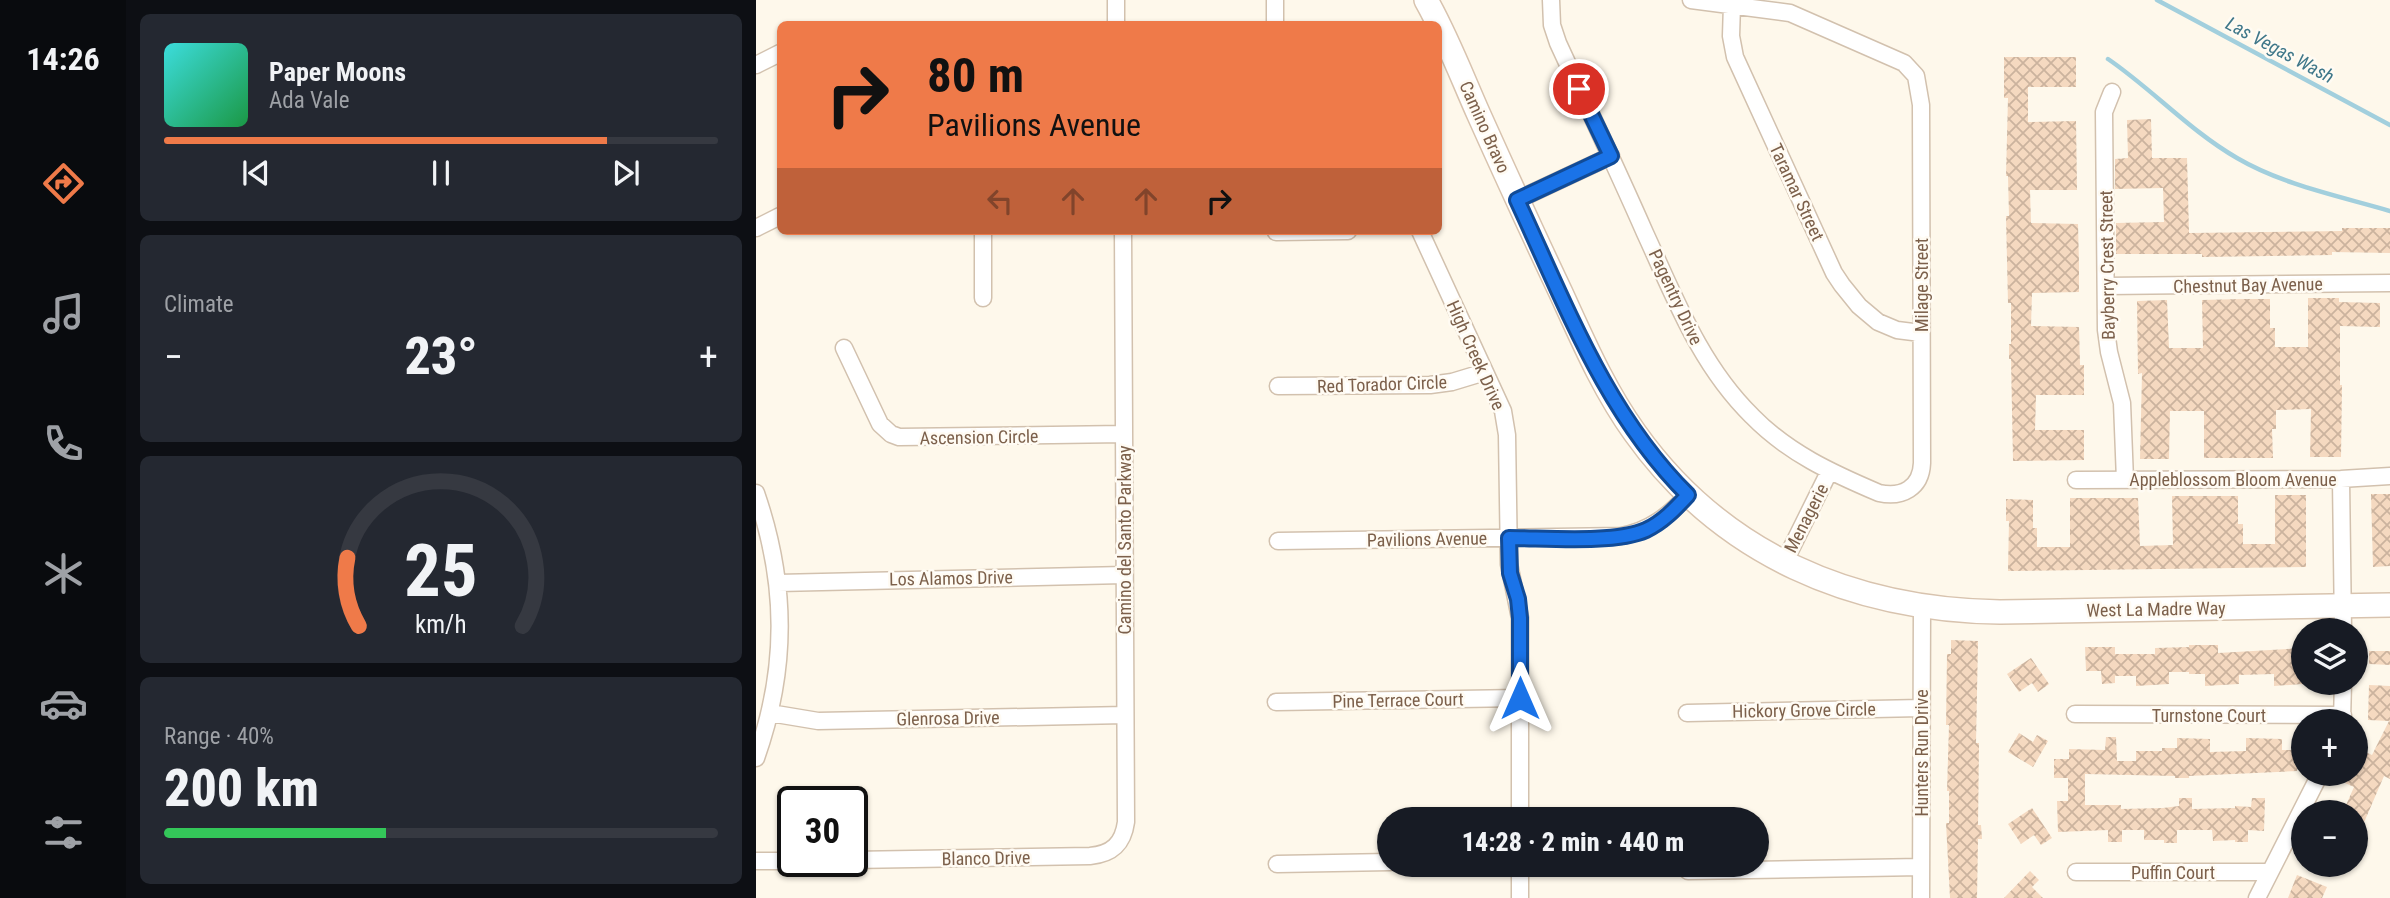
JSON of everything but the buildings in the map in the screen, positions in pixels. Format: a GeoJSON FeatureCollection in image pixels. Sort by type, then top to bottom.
{"type":"FeatureCollection","features":[{"type":"Feature","properties":{"kind":"street"},"geometry":{"type":"LineString","coordinates":[[1116,0],[1116,21]]}},
{"type":"Feature","properties":{"kind":"street"},"geometry":{"type":"LineString","coordinates":[[1275,0],[1275,21]]}},
{"type":"Feature","properties":{"kind":"street","name":"Camino Bravo"},"geometry":{"type":"LineString","coordinates":[[1426,0],[1434,21]]}},
{"type":"Feature","properties":{"kind":"street","name":"Pagentry Drive"},"geometry":{"type":"LineString","coordinates":[[1551,0],[1550,16],[1554,35],[1688,327],[1715,373],[1743,408],[1796,453],[1829,472],[1887,495],[1903,493],[1910,489]]}},
{"type":"Feature","properties":{"kind":"street"},"geometry":{"type":"LineString","coordinates":[[1691,0],[1732,4]]}},
{"type":"Feature","properties":{"kind":"street","name":"Milage Street"},"geometry":{"type":"LineString","coordinates":[[1732,4],[1780,10],[1800,16],[1905,63],[1916,76],[1921,105],[1922,471],[1916,485],[1910,489]]}},
{"type":"Feature","properties":{"kind":"street","name":"Taramar Street"},"geometry":{"type":"LineString","coordinates":[[1732,4],[1731,36],[1735,57],[1834,273],[1859,306],[1878,321],[1897,330],[1921,332]]}},
{"type":"Feature","properties":{"kind":"street","name":"Camino Bravo"},"geometry":{"type":"LineString","coordinates":[[1442,40],[1610,396],[1660,467],[1688,495],[1734,533],[1784,563],[1842,588],[1882,600],[1922,607]]}},
{"type":"Feature","properties":{"kind":"street"},"geometry":{"type":"LineString","coordinates":[[756,65],[777,54]]}},
{"type":"Feature","properties":{"kind":"street","name":"Bayberry Crest Street"},"geometry":{"type":"LineString","coordinates":[[2112,92],[2104,112],[2106,286],[2108,341],[2122,403],[2125,480]]}},
{"type":"Feature","properties":{"kind":"street"},"geometry":{"type":"LineString","coordinates":[[1517,200],[1611,156]]}},
{"type":"Feature","properties":{"kind":"street"},"geometry":{"type":"LineString","coordinates":[[756,228],[777,218]]}},
{"type":"Feature","properties":{"kind":"street"},"geometry":{"type":"LineString","coordinates":[[983,235],[983,298]]}},
{"type":"Feature","properties":{"kind":"street","name":"Camino del Santo Parkway"},"geometry":{"type":"LineString","coordinates":[[1117,847],[1126,822],[1123,235]]}},
{"type":"Feature","properties":{"kind":"street","name":"High Creek Drive"},"geometry":{"type":"LineString","coordinates":[[1422,235],[1503,411],[1507,435],[1510,573],[1518,599],[1520,618],[1520,807]]}},
{"type":"Feature","properties":{"kind":"street","name":"Chestnut Bay Avenue"},"geometry":{"type":"LineString","coordinates":[[2106,286],[2390,283]]}},
{"type":"Feature","properties":{"kind":"street","name":"Ascension Circle"},"geometry":{"type":"LineString","coordinates":[[844,348],[880,424],[885,430],[899,437],[1124,434]]}},
{"type":"Feature","properties":{"kind":"street","name":"Red Torador Circle"},"geometry":{"type":"LineString","coordinates":[[1278,386],[1430,385],[1451,383],[1485,372]]}},
{"type":"Feature","properties":{"kind":"street","name":"Menagerie"},"geometry":{"type":"LineString","coordinates":[[1784,563],[1829,472]]}},
{"type":"Feature","properties":{"kind":"street","name":"Appleblossom Bloom Avenue"},"geometry":{"type":"LineString","coordinates":[[2076,480],[2341,479],[2390,475]]}},
{"type":"Feature","properties":{"kind":"street"},"geometry":{"type":"LineString","coordinates":[[2341,479],[2343,618]]}},
{"type":"Feature","properties":{"kind":"street"},"geometry":{"type":"LineString","coordinates":[[756,493],[767,525],[778,583],[779,650],[770,713],[756,758]]}},
{"type":"Feature","properties":{"kind":"street","name":"Pavilions Avenue"},"geometry":{"type":"LineString","coordinates":[[1278,541],[1609,537],[1643,531],[1664,519],[1688,495]]}},
{"type":"Feature","properties":{"kind":"street","name":"Los Alamos Drive"},"geometry":{"type":"LineString","coordinates":[[778,583],[1124,575]]}},
{"type":"Feature","properties":{"kind":"street","name":"West La Madre Way"},"geometry":{"type":"LineString","coordinates":[[1922,607],[2000,612],[2390,605]]}},
{"type":"Feature","properties":{"kind":"street","name":"Hunters Run Drive"},"geometry":{"type":"LineString","coordinates":[[1921,898],[1922,607]]}},
{"type":"Feature","properties":{"kind":"street","name":"Pine Terrace Court"},"geometry":{"type":"LineString","coordinates":[[1276,702],[1520,698]]}},
{"type":"Feature","properties":{"kind":"street","name":"Hickory Grove Circle"},"geometry":{"type":"LineString","coordinates":[[1687,713],[1921,708]]}},
{"type":"Feature","properties":{"kind":"street","name":"Glenrosa Drive"},"geometry":{"type":"LineString","coordinates":[[770,713],[818,721],[1125,715]]}},
{"type":"Feature","properties":{"kind":"street","name":"Turnstone Court"},"geometry":{"type":"LineString","coordinates":[[2075,714],[2291,717]]}},
{"type":"Feature","properties":{"kind":"street"},"geometry":{"type":"LineString","coordinates":[[2257,898],[2314,786]]}},
{"type":"Feature","properties":{"kind":"street","name":"Blanco Drive"},"geometry":{"type":"LineString","coordinates":[[868,860],[1090,856],[1105,854],[1117,847]]}},
{"type":"Feature","properties":{"kind":"street"},"geometry":{"type":"LineString","coordinates":[[756,861],[777,861]]}},
{"type":"Feature","properties":{"kind":"street"},"geometry":{"type":"LineString","coordinates":[[1277,863],[1377,862]]}},
{"type":"Feature","properties":{"kind":"street"},"geometry":{"type":"LineString","coordinates":[[1769,870],[1921,867]]}},
{"type":"Feature","properties":{"kind":"street","name":"Puffin Court"},"geometry":{"type":"LineString","coordinates":[[2076,872],[2270,873]]}},
{"type":"Feature","properties":{"kind":"street"},"geometry":{"type":"LineString","coordinates":[[1520,877],[1520,898]]}},
{"type":"Feature","properties":{"kind":"waterway","name":"Las Vegas Wash"},"geometry":{"type":"LineString","coordinates":[[2157,0],[2390,125]]}},
{"type":"Feature","properties":{"kind":"waterway"},"geometry":{"type":"LineString","coordinates":[[2108,59],[2203,135],[2237,158],[2292,183],[2390,211]]}},
{"type":"Feature","properties":{"kind":"route"},"geometry":{"type":"LineString","coordinates":[[1520,698],[1520,618],[1518,599],[1510,573],[1509,538],[1609,537],[1633,534],[1664,519],[1688,495],[1660,467],[1610,396],[1517,200],[1611,156],[1579,89]]}}]}
